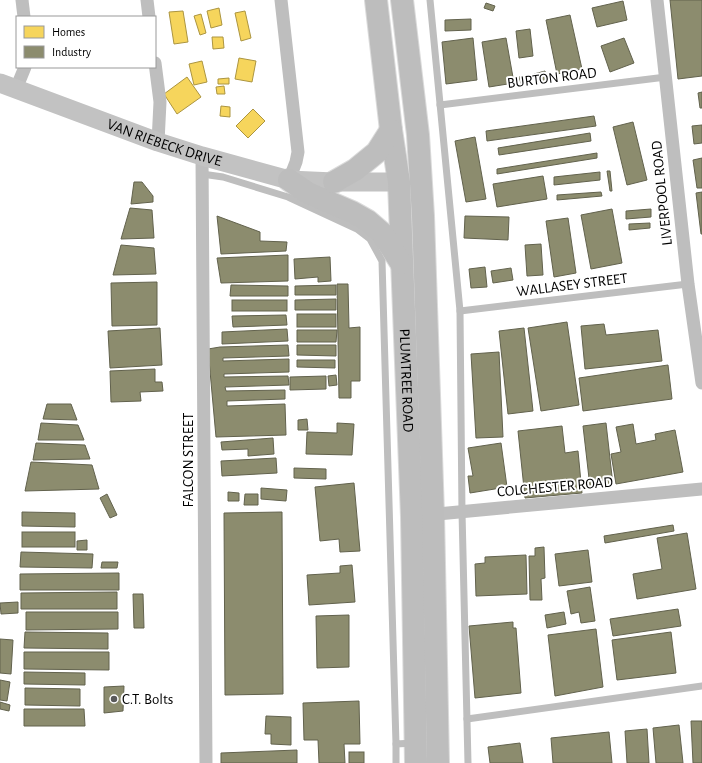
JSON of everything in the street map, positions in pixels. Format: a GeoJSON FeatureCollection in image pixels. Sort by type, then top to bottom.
{"type":"FeatureCollection","features":[{"type":"Feature","properties":{"kind":"highway","name":"PLUMTREE ROAD"},"geometry":{"type":"LineString","coordinates":[[376,0],[391,130],[399,182],[412,517],[409,750]]}},
{"type":"Feature","properties":{"kind":"highway","name":"PLUMTREE ROAD"},"geometry":{"type":"LineString","coordinates":[[402,0],[418,135],[423,216],[433,514],[438,763]]}},
{"type":"Feature","properties":{"kind":"highway"},"geometry":{"type":"LineString","coordinates":[[334,182],[355,170],[377,152],[391,130]]}},
{"type":"Feature","properties":{"kind":"highway"},"geometry":{"type":"LineString","coordinates":[[418,135],[408,166],[399,182],[413,197],[423,216]]}},
{"type":"Feature","properties":{"kind":"highway"},"geometry":{"type":"LineString","coordinates":[[289,180],[308,194],[352,212],[368,221],[382,233],[402,262]]}},
{"type":"Feature","properties":{"kind":"street"},"geometry":{"type":"LineString","coordinates":[[22,0],[24,16]]}},
{"type":"Feature","properties":{"kind":"street"},"geometry":{"type":"LineString","coordinates":[[147,0],[149,16]]}},
{"type":"Feature","properties":{"kind":"street"},"geometry":{"type":"LineString","coordinates":[[281,0],[298,152],[289,180]]}},
{"type":"Feature","properties":{"kind":"street","name":"LIVERPOOL ROAD"},"geometry":{"type":"LineString","coordinates":[[657,0],[688,284],[700,351],[702,383]]}},
{"type":"Feature","properties":{"kind":"street"},"geometry":{"type":"LineString","coordinates":[[8,86],[24,68]]}},
{"type":"Feature","properties":{"kind":"street"},"geometry":{"type":"LineString","coordinates":[[156,68],[160,102],[158,142]]}},
{"type":"Feature","properties":{"kind":"street","name":"VAN RIEBECK DRIVE"},"geometry":{"type":"LineString","coordinates":[[8,86],[158,142],[202,165],[289,180],[399,182]]}},
{"type":"Feature","properties":{"kind":"street","name":"FALCON STREET"},"geometry":{"type":"LineString","coordinates":[[202,165],[206,763]]}},
{"type":"Feature","properties":{"kind":"street","name":"COLCHESTER ROAD"},"geometry":{"type":"LineString","coordinates":[[412,517],[702,489]]}},
{"type":"Feature","properties":{"kind":"lane"},"geometry":{"type":"LineString","coordinates":[[430,0],[460,311],[462,512],[468,763]]}},
{"type":"Feature","properties":{"kind":"lane","name":"BURTON ROAD"},"geometry":{"type":"LineString","coordinates":[[440,105],[666,77]]}},
{"type":"Feature","properties":{"kind":"lane"},"geometry":{"type":"LineString","coordinates":[[202,165],[223,177],[288,198],[358,229],[370,238],[382,261],[409,750],[396,763]]}},
{"type":"Feature","properties":{"kind":"lane","name":"WALLASEY STREET"},"geometry":{"type":"LineString","coordinates":[[460,311],[688,284]]}},
{"type":"Feature","properties":{"kind":"lane"},"geometry":{"type":"LineString","coordinates":[[467,720],[702,686]]}},
{"type":"Feature","properties":{"kind":"building: Homes"},"geometry":{"type":"Polygon","coordinates":[[[219,8],[222,25],[211,28],[207,11],[219,8]]]}},
{"type":"Feature","properties":{"kind":"building: Homes"},"geometry":{"type":"Polygon","coordinates":[[[183,11],[188,42],[174,44],[169,12],[183,11]]]}},
{"type":"Feature","properties":{"kind":"building: Homes"},"geometry":{"type":"Polygon","coordinates":[[[245,11],[251,38],[241,41],[235,13],[245,11]]]}},
{"type":"Feature","properties":{"kind":"building: Homes"},"geometry":{"type":"Polygon","coordinates":[[[201,14],[206,33],[200,35],[194,16],[201,14]]]}},
{"type":"Feature","properties":{"kind":"building: Homes"},"geometry":{"type":"Polygon","coordinates":[[[212,37],[223,37],[224,48],[213,49],[212,37]]]}},
{"type":"Feature","properties":{"kind":"building: Homes"},"geometry":{"type":"Polygon","coordinates":[[[239,58],[256,61],[252,82],[235,79],[239,58]]]}},
{"type":"Feature","properties":{"kind":"building: Homes"},"geometry":{"type":"Polygon","coordinates":[[[202,61],[207,82],[194,85],[189,64],[202,61]]]}},
{"type":"Feature","properties":{"kind":"building: Homes"},"geometry":{"type":"Polygon","coordinates":[[[187,77],[201,97],[177,114],[164,94],[187,77]]]}},
{"type":"Feature","properties":{"kind":"building: Homes"},"geometry":{"type":"Polygon","coordinates":[[[229,78],[229,84],[218,84],[218,79],[229,78]]]}},
{"type":"Feature","properties":{"kind":"building: Homes"},"geometry":{"type":"Polygon","coordinates":[[[224,86],[225,94],[217,94],[216,87],[224,86]]]}},
{"type":"Feature","properties":{"kind":"building: Homes"},"geometry":{"type":"Polygon","coordinates":[[[221,106],[230,107],[230,117],[220,116],[221,106]]]}},
{"type":"Feature","properties":{"kind":"building: Homes"},"geometry":{"type":"Polygon","coordinates":[[[253,109],[265,121],[248,138],[236,126],[253,109]]]}},
{"type":"Feature","properties":{"kind":"building: Industry"},"geometry":{"type":"Polygon","coordinates":[[[670,0],[702,0],[702,76],[678,79],[670,0]]]}},
{"type":"Feature","properties":{"kind":"building: Industry"},"geometry":{"type":"Polygon","coordinates":[[[623,1],[627,20],[597,27],[592,8],[623,1]]]}},
{"type":"Feature","properties":{"kind":"building: Industry"},"geometry":{"type":"Polygon","coordinates":[[[486,3],[495,6],[493,11],[484,8],[486,3]]]}},
{"type":"Feature","properties":{"kind":"building: Industry"},"geometry":{"type":"Polygon","coordinates":[[[570,15],[582,69],[557,74],[546,20],[570,15]]]}},
{"type":"Feature","properties":{"kind":"building: Industry"},"geometry":{"type":"Polygon","coordinates":[[[471,19],[471,30],[445,31],[445,20],[471,19]]]}},
{"type":"Feature","properties":{"kind":"building: Industry"},"geometry":{"type":"Polygon","coordinates":[[[530,29],[533,56],[519,58],[516,31],[530,29]]]}},
{"type":"Feature","properties":{"kind":"building: Industry"},"geometry":{"type":"Polygon","coordinates":[[[473,38],[477,80],[446,84],[442,42],[473,38]]]}},
{"type":"Feature","properties":{"kind":"building: Industry"},"geometry":{"type":"Polygon","coordinates":[[[506,38],[514,83],[489,87],[482,42],[506,38]]]}},
{"type":"Feature","properties":{"kind":"building: Industry"},"geometry":{"type":"Polygon","coordinates":[[[624,38],[634,63],[610,72],[601,46],[624,38]]]}},
{"type":"Feature","properties":{"kind":"building: Industry"},"geometry":{"type":"Polygon","coordinates":[[[545,71],[547,81],[536,83],[534,74],[545,71]]]}},
{"type":"Feature","properties":{"kind":"building: Industry"},"geometry":{"type":"Polygon","coordinates":[[[526,75],[528,81],[521,84],[519,77],[526,75]]]}},
{"type":"Feature","properties":{"kind":"building: Industry"},"geometry":{"type":"Polygon","coordinates":[[[702,92],[702,108],[700,108],[698,93],[702,92]]]}},
{"type":"Feature","properties":{"kind":"building: Industry"},"geometry":{"type":"Polygon","coordinates":[[[594,116],[596,126],[487,141],[486,131],[594,116]]]}},
{"type":"Feature","properties":{"kind":"building: Industry"},"geometry":{"type":"Polygon","coordinates":[[[633,122],[647,180],[627,185],[613,127],[633,122]]]}},
{"type":"Feature","properties":{"kind":"building: Industry"},"geometry":{"type":"Polygon","coordinates":[[[702,125],[702,143],[694,144],[692,126],[702,125]]]}},
{"type":"Feature","properties":{"kind":"building: Industry"},"geometry":{"type":"Polygon","coordinates":[[[590,133],[591,141],[499,155],[498,148],[590,133]]]}},
{"type":"Feature","properties":{"kind":"building: Industry"},"geometry":{"type":"Polygon","coordinates":[[[475,137],[486,199],[466,202],[455,141],[475,137]]]}},
{"type":"Feature","properties":{"kind":"building: Industry"},"geometry":{"type":"Polygon","coordinates":[[[597,153],[597,158],[497,174],[497,169],[597,153]]]}},
{"type":"Feature","properties":{"kind":"building: Industry"},"geometry":{"type":"Polygon","coordinates":[[[702,158],[702,188],[697,188],[693,160],[702,158]]]}},
{"type":"Feature","properties":{"kind":"building: Industry"},"geometry":{"type":"Polygon","coordinates":[[[607,171],[610,171],[612,191],[610,191],[607,171]]]}},
{"type":"Feature","properties":{"kind":"building: Industry"},"geometry":{"type":"Polygon","coordinates":[[[600,172],[600,180],[554,185],[554,177],[600,172]]]}},
{"type":"Feature","properties":{"kind":"building: Industry"},"geometry":{"type":"Polygon","coordinates":[[[543,176],[547,199],[497,207],[493,184],[543,176]]]}},
{"type":"Feature","properties":{"kind":"building: Industry"},"geometry":{"type":"Polygon","coordinates":[[[134,182],[142,182],[153,196],[153,202],[131,204],[134,182]]]}},
{"type":"Feature","properties":{"kind":"building: Industry"},"geometry":{"type":"Polygon","coordinates":[[[601,192],[602,196],[557,200],[557,195],[601,192]]]}},
{"type":"Feature","properties":{"kind":"building: Industry"},"geometry":{"type":"Polygon","coordinates":[[[702,192],[702,234],[701,234],[696,193],[702,192]]]}},
{"type":"Feature","properties":{"kind":"building: Industry"},"geometry":{"type":"Polygon","coordinates":[[[130,208],[152,210],[154,238],[121,239],[130,208]]]}},
{"type":"Feature","properties":{"kind":"building: Industry"},"geometry":{"type":"Polygon","coordinates":[[[612,209],[622,263],[591,269],[581,215],[612,209]]]}},
{"type":"Feature","properties":{"kind":"building: Industry"},"geometry":{"type":"Polygon","coordinates":[[[651,209],[651,217],[626,219],[626,211],[651,209]]]}},
{"type":"Feature","properties":{"kind":"building: Industry"},"geometry":{"type":"Polygon","coordinates":[[[217,216],[260,232],[260,241],[287,242],[286,251],[221,254],[217,216]]]}},
{"type":"Feature","properties":{"kind":"building: Industry"},"geometry":{"type":"Polygon","coordinates":[[[465,216],[509,217],[508,240],[464,238],[465,216]]]}},
{"type":"Feature","properties":{"kind":"building: Industry"},"geometry":{"type":"Polygon","coordinates":[[[568,218],[576,273],[554,277],[546,221],[568,218]]]}},
{"type":"Feature","properties":{"kind":"building: Industry"},"geometry":{"type":"Polygon","coordinates":[[[650,223],[650,228],[629,230],[629,224],[650,223]]]}},
{"type":"Feature","properties":{"kind":"building: Industry"},"geometry":{"type":"Polygon","coordinates":[[[541,244],[543,275],[527,276],[525,245],[541,244]]]}},
{"type":"Feature","properties":{"kind":"building: Industry"},"geometry":{"type":"Polygon","coordinates":[[[121,245],[154,248],[156,274],[113,275],[121,245]]]}},
{"type":"Feature","properties":{"kind":"building: Industry"},"geometry":{"type":"Polygon","coordinates":[[[288,255],[288,281],[221,283],[217,258],[288,255]]]}},
{"type":"Feature","properties":{"kind":"building: Industry"},"geometry":{"type":"Polygon","coordinates":[[[330,257],[331,281],[318,282],[318,277],[295,279],[294,259],[330,257]]]}},
{"type":"Feature","properties":{"kind":"building: Industry"},"geometry":{"type":"Polygon","coordinates":[[[485,267],[487,287],[471,288],[469,269],[485,267]]]}},
{"type":"Feature","properties":{"kind":"building: Industry"},"geometry":{"type":"Polygon","coordinates":[[[511,268],[513,280],[493,283],[491,271],[511,268]]]}},
{"type":"Feature","properties":{"kind":"building: Industry"},"geometry":{"type":"Polygon","coordinates":[[[157,282],[157,325],[112,326],[111,283],[157,282]]]}},
{"type":"Feature","properties":{"kind":"building: Industry"},"geometry":{"type":"Polygon","coordinates":[[[337,284],[348,284],[349,328],[360,327],[360,381],[351,381],[351,398],[339,398],[337,284]]]}},
{"type":"Feature","properties":{"kind":"building: Industry"},"geometry":{"type":"Polygon","coordinates":[[[231,285],[288,286],[288,296],[230,296],[231,285]]]}},
{"type":"Feature","properties":{"kind":"building: Industry"},"geometry":{"type":"Polygon","coordinates":[[[336,285],[336,295],[295,295],[295,286],[336,285]]]}},
{"type":"Feature","properties":{"kind":"building: Industry"},"geometry":{"type":"Polygon","coordinates":[[[336,299],[336,310],[295,310],[295,300],[336,299]]]}},
{"type":"Feature","properties":{"kind":"building: Industry"},"geometry":{"type":"Polygon","coordinates":[[[232,300],[287,300],[287,311],[232,311],[232,300]]]}},
{"type":"Feature","properties":{"kind":"building: Industry"},"geometry":{"type":"Polygon","coordinates":[[[297,314],[336,314],[336,327],[297,327],[297,314]]]}},
{"type":"Feature","properties":{"kind":"building: Industry"},"geometry":{"type":"Polygon","coordinates":[[[286,315],[287,325],[233,327],[232,316],[286,315]]]}},
{"type":"Feature","properties":{"kind":"building: Industry"},"geometry":{"type":"Polygon","coordinates":[[[567,322],[579,405],[541,411],[528,328],[567,322]]]}},
{"type":"Feature","properties":{"kind":"building: Industry"},"geometry":{"type":"Polygon","coordinates":[[[604,324],[606,335],[658,330],[662,361],[585,369],[581,326],[604,324]]]}},
{"type":"Feature","properties":{"kind":"building: Industry"},"geometry":{"type":"Polygon","coordinates":[[[160,328],[162,365],[110,368],[108,331],[160,328]]]}},
{"type":"Feature","properties":{"kind":"building: Industry"},"geometry":{"type":"Polygon","coordinates":[[[524,328],[533,411],[508,414],[499,331],[524,328]]]}},
{"type":"Feature","properties":{"kind":"building: Industry"},"geometry":{"type":"Polygon","coordinates":[[[287,329],[288,341],[222,344],[222,332],[287,329]]]}},
{"type":"Feature","properties":{"kind":"building: Industry"},"geometry":{"type":"Polygon","coordinates":[[[297,330],[337,330],[336,342],[297,342],[297,330]]]}},
{"type":"Feature","properties":{"kind":"building: Industry"},"geometry":{"type":"Polygon","coordinates":[[[288,345],[289,356],[223,358],[223,361],[289,359],[289,372],[224,374],[224,377],[288,376],[289,385],[225,387],[226,391],[285,390],[285,399],[227,401],[227,406],[285,404],[286,435],[216,437],[208,349],[220,347],[288,345]]]}},
{"type":"Feature","properties":{"kind":"building: Industry"},"geometry":{"type":"Polygon","coordinates":[[[297,345],[336,345],[336,356],[297,355],[297,345]]]}},
{"type":"Feature","properties":{"kind":"building: Industry"},"geometry":{"type":"Polygon","coordinates":[[[499,352],[503,437],[476,438],[471,354],[499,352]]]}},
{"type":"Feature","properties":{"kind":"building: Industry"},"geometry":{"type":"Polygon","coordinates":[[[297,360],[335,360],[335,368],[297,367],[297,360]]]}},
{"type":"Feature","properties":{"kind":"building: Industry"},"geometry":{"type":"Polygon","coordinates":[[[668,365],[672,399],[583,411],[579,378],[668,365]]]}},
{"type":"Feature","properties":{"kind":"building: Industry"},"geometry":{"type":"Polygon","coordinates":[[[155,369],[155,382],[162,382],[163,391],[140,392],[141,401],[111,402],[110,371],[155,369]]]}},
{"type":"Feature","properties":{"kind":"building: Industry"},"geometry":{"type":"Polygon","coordinates":[[[336,375],[337,385],[329,386],[328,376],[336,375]]]}},
{"type":"Feature","properties":{"kind":"building: Industry"},"geometry":{"type":"Polygon","coordinates":[[[326,376],[326,389],[290,390],[290,377],[326,376]]]}},
{"type":"Feature","properties":{"kind":"building: Industry"},"geometry":{"type":"Polygon","coordinates":[[[47,404],[71,404],[77,420],[43,419],[47,404]]]}},
{"type":"Feature","properties":{"kind":"building: Industry"},"geometry":{"type":"Polygon","coordinates":[[[307,419],[308,430],[298,430],[298,420],[307,419]]]}},
{"type":"Feature","properties":{"kind":"building: Industry"},"geometry":{"type":"Polygon","coordinates":[[[41,423],[78,425],[84,440],[38,440],[41,423]]]}},
{"type":"Feature","properties":{"kind":"building: Industry"},"geometry":{"type":"Polygon","coordinates":[[[337,423],[354,424],[352,455],[306,454],[307,432],[337,433],[337,423]]]}},
{"type":"Feature","properties":{"kind":"building: Industry"},"geometry":{"type":"Polygon","coordinates":[[[606,423],[613,485],[590,487],[583,426],[606,423]]]}},
{"type":"Feature","properties":{"kind":"building: Industry"},"geometry":{"type":"Polygon","coordinates":[[[633,424],[636,444],[656,440],[655,434],[675,430],[683,472],[616,484],[611,454],[621,452],[616,427],[633,424]]]}},
{"type":"Feature","properties":{"kind":"building: Industry"},"geometry":{"type":"Polygon","coordinates":[[[562,426],[565,453],[578,451],[582,493],[525,498],[518,431],[562,426]]]}},
{"type":"Feature","properties":{"kind":"building: Industry"},"geometry":{"type":"Polygon","coordinates":[[[273,438],[274,454],[248,456],[248,449],[222,450],[221,442],[273,438]]]}},
{"type":"Feature","properties":{"kind":"building: Industry"},"geometry":{"type":"Polygon","coordinates":[[[36,443],[85,445],[90,459],[33,460],[36,443]]]}},
{"type":"Feature","properties":{"kind":"building: Industry"},"geometry":{"type":"Polygon","coordinates":[[[501,443],[507,487],[470,493],[468,476],[473,476],[468,448],[501,443]]]}},
{"type":"Feature","properties":{"kind":"building: Industry"},"geometry":{"type":"Polygon","coordinates":[[[276,458],[277,473],[222,476],[221,461],[276,458]]]}},
{"type":"Feature","properties":{"kind":"building: Industry"},"geometry":{"type":"Polygon","coordinates":[[[31,462],[92,465],[99,489],[25,491],[31,462]]]}},
{"type":"Feature","properties":{"kind":"building: Industry"},"geometry":{"type":"Polygon","coordinates":[[[294,468],[326,469],[326,479],[294,478],[294,468]]]}},
{"type":"Feature","properties":{"kind":"building: Industry"},"geometry":{"type":"Polygon","coordinates":[[[354,483],[360,551],[340,552],[339,539],[320,541],[315,487],[354,483]]]}},
{"type":"Feature","properties":{"kind":"building: Industry"},"geometry":{"type":"Polygon","coordinates":[[[261,488],[287,490],[286,501],[261,499],[261,488]]]}},
{"type":"Feature","properties":{"kind":"building: Industry"},"geometry":{"type":"Polygon","coordinates":[[[228,492],[239,493],[239,501],[228,501],[228,492]]]}},
{"type":"Feature","properties":{"kind":"building: Industry"},"geometry":{"type":"Polygon","coordinates":[[[107,494],[117,515],[110,518],[100,498],[107,494]]]}},
{"type":"Feature","properties":{"kind":"building: Industry"},"geometry":{"type":"Polygon","coordinates":[[[245,494],[258,494],[258,505],[244,505],[245,494]]]}},
{"type":"Feature","properties":{"kind":"building: Industry"},"geometry":{"type":"Polygon","coordinates":[[[22,512],[75,513],[75,527],[22,526],[22,512]]]}},
{"type":"Feature","properties":{"kind":"building: Industry"},"geometry":{"type":"Polygon","coordinates":[[[282,512],[283,694],[225,695],[224,513],[282,512]]]}},
{"type":"Feature","properties":{"kind":"building: Industry"},"geometry":{"type":"Polygon","coordinates":[[[673,525],[674,531],[605,543],[604,536],[673,525]]]}},
{"type":"Feature","properties":{"kind":"building: Industry"},"geometry":{"type":"Polygon","coordinates":[[[22,532],[75,532],[75,547],[22,547],[22,532]]]}},
{"type":"Feature","properties":{"kind":"building: Industry"},"geometry":{"type":"Polygon","coordinates":[[[687,533],[696,589],[637,599],[633,574],[662,569],[657,538],[687,533]]]}},
{"type":"Feature","properties":{"kind":"building: Industry"},"geometry":{"type":"Polygon","coordinates":[[[87,540],[87,550],[77,550],[77,541],[87,540]]]}},
{"type":"Feature","properties":{"kind":"building: Industry"},"geometry":{"type":"Polygon","coordinates":[[[544,547],[545,578],[541,579],[542,600],[530,600],[529,556],[535,556],[535,548],[544,547]]]}},
{"type":"Feature","properties":{"kind":"building: Industry"},"geometry":{"type":"Polygon","coordinates":[[[588,550],[592,582],[559,586],[555,554],[588,550]]]}},
{"type":"Feature","properties":{"kind":"building: Industry"},"geometry":{"type":"Polygon","coordinates":[[[21,552],[93,554],[92,568],[20,567],[21,552]]]}},
{"type":"Feature","properties":{"kind":"building: Industry"},"geometry":{"type":"Polygon","coordinates":[[[526,555],[527,594],[476,596],[475,564],[485,563],[485,557],[526,555]]]}},
{"type":"Feature","properties":{"kind":"building: Industry"},"geometry":{"type":"Polygon","coordinates":[[[102,562],[118,562],[117,568],[101,568],[102,562]]]}},
{"type":"Feature","properties":{"kind":"building: Industry"},"geometry":{"type":"Polygon","coordinates":[[[352,565],[355,602],[309,605],[307,575],[340,573],[340,566],[352,565]]]}},
{"type":"Feature","properties":{"kind":"building: Industry"},"geometry":{"type":"Polygon","coordinates":[[[119,573],[119,590],[20,590],[20,574],[119,573]]]}},
{"type":"Feature","properties":{"kind":"building: Industry"},"geometry":{"type":"Polygon","coordinates":[[[590,587],[595,621],[581,623],[579,612],[571,614],[567,591],[590,587]]]}},
{"type":"Feature","properties":{"kind":"building: Industry"},"geometry":{"type":"Polygon","coordinates":[[[117,592],[117,609],[21,609],[21,593],[117,592]]]}},
{"type":"Feature","properties":{"kind":"building: Industry"},"geometry":{"type":"Polygon","coordinates":[[[133,594],[143,594],[144,628],[134,628],[133,594]]]}},
{"type":"Feature","properties":{"kind":"building: Industry"},"geometry":{"type":"Polygon","coordinates":[[[18,602],[18,613],[1,614],[0,603],[18,602]]]}},
{"type":"Feature","properties":{"kind":"building: Industry"},"geometry":{"type":"Polygon","coordinates":[[[678,609],[681,626],[613,636],[610,619],[678,609]]]}},
{"type":"Feature","properties":{"kind":"building: Industry"},"geometry":{"type":"Polygon","coordinates":[[[26,612],[118,612],[118,629],[26,630],[26,612]]]}},
{"type":"Feature","properties":{"kind":"building: Industry"},"geometry":{"type":"Polygon","coordinates":[[[564,612],[566,624],[547,628],[545,615],[564,612]]]}},
{"type":"Feature","properties":{"kind":"building: Industry"},"geometry":{"type":"Polygon","coordinates":[[[349,615],[349,667],[317,668],[316,616],[349,615]]]}},
{"type":"Feature","properties":{"kind":"building: Industry"},"geometry":{"type":"Polygon","coordinates":[[[513,622],[513,628],[516,628],[521,693],[475,698],[469,626],[513,622]]]}},
{"type":"Feature","properties":{"kind":"building: Industry"},"geometry":{"type":"Polygon","coordinates":[[[596,629],[603,687],[555,696],[548,635],[596,629]]]}},
{"type":"Feature","properties":{"kind":"building: Industry"},"geometry":{"type":"Polygon","coordinates":[[[25,632],[108,633],[108,649],[24,648],[25,632]]]}},
{"type":"Feature","properties":{"kind":"building: Industry"},"geometry":{"type":"Polygon","coordinates":[[[671,632],[676,673],[617,680],[612,640],[671,632]]]}},
{"type":"Feature","properties":{"kind":"building: Industry"},"geometry":{"type":"Polygon","coordinates":[[[0,639],[13,640],[11,674],[0,673],[0,639]]]}},
{"type":"Feature","properties":{"kind":"building: Industry"},"geometry":{"type":"Polygon","coordinates":[[[24,652],[109,652],[109,670],[24,669],[24,652]]]}},
{"type":"Feature","properties":{"kind":"building: Industry"},"geometry":{"type":"Polygon","coordinates":[[[24,672],[85,673],[85,685],[24,684],[24,672]]]}},
{"type":"Feature","properties":{"kind":"building: Industry"},"geometry":{"type":"Polygon","coordinates":[[[0,680],[10,682],[7,701],[0,700],[0,680]]]}},
{"type":"Feature","properties":{"kind":"building: Industry","name":"C.T. Bolts"},"geometry":{"type":"Polygon","coordinates":[[[124,686],[123,711],[104,713],[104,687],[124,686]]]}},
{"type":"Feature","properties":{"kind":"building: Industry"},"geometry":{"type":"Polygon","coordinates":[[[25,688],[80,689],[80,706],[25,705],[25,688]]]}},
{"type":"Feature","properties":{"kind":"building: Industry"},"geometry":{"type":"Polygon","coordinates":[[[359,701],[360,744],[344,744],[345,763],[319,763],[318,740],[304,740],[303,703],[359,701]]]}},
{"type":"Feature","properties":{"kind":"building: Industry"},"geometry":{"type":"Polygon","coordinates":[[[0,702],[10,705],[9,711],[0,709],[0,702]]]}},
{"type":"Feature","properties":{"kind":"building: Industry"},"geometry":{"type":"Polygon","coordinates":[[[24,709],[84,709],[85,726],[24,726],[24,709]]]}},
{"type":"Feature","properties":{"kind":"building: Industry"},"geometry":{"type":"Polygon","coordinates":[[[266,716],[291,717],[291,745],[271,744],[271,734],[265,734],[266,716]]]}},
{"type":"Feature","properties":{"kind":"building: Industry"},"geometry":{"type":"Polygon","coordinates":[[[691,721],[702,721],[702,763],[693,763],[691,721]]]}},
{"type":"Feature","properties":{"kind":"building: Industry"},"geometry":{"type":"Polygon","coordinates":[[[679,725],[683,763],[656,763],[653,728],[679,725]]]}},
{"type":"Feature","properties":{"kind":"building: Industry"},"geometry":{"type":"Polygon","coordinates":[[[647,729],[649,763],[627,763],[625,731],[647,729]]]}},
{"type":"Feature","properties":{"kind":"building: Industry"},"geometry":{"type":"Polygon","coordinates":[[[609,732],[612,763],[553,763],[551,738],[609,732]]]}},
{"type":"Feature","properties":{"kind":"building: Industry"},"geometry":{"type":"Polygon","coordinates":[[[520,743],[523,763],[490,763],[488,747],[520,743]]]}},
{"type":"Feature","properties":{"kind":"building: Industry"},"geometry":{"type":"Polygon","coordinates":[[[297,750],[297,763],[221,763],[221,753],[297,750]]]}},
{"type":"Feature","properties":{"kind":"building: Industry"},"geometry":{"type":"Polygon","coordinates":[[[349,752],[364,752],[364,763],[349,763],[349,752]]]}},
{"type":"Feature","properties":{"kind":"place","name":"C.T. Bolts"},"geometry":{"type":"Point","coordinates":[114,699]}}]}
